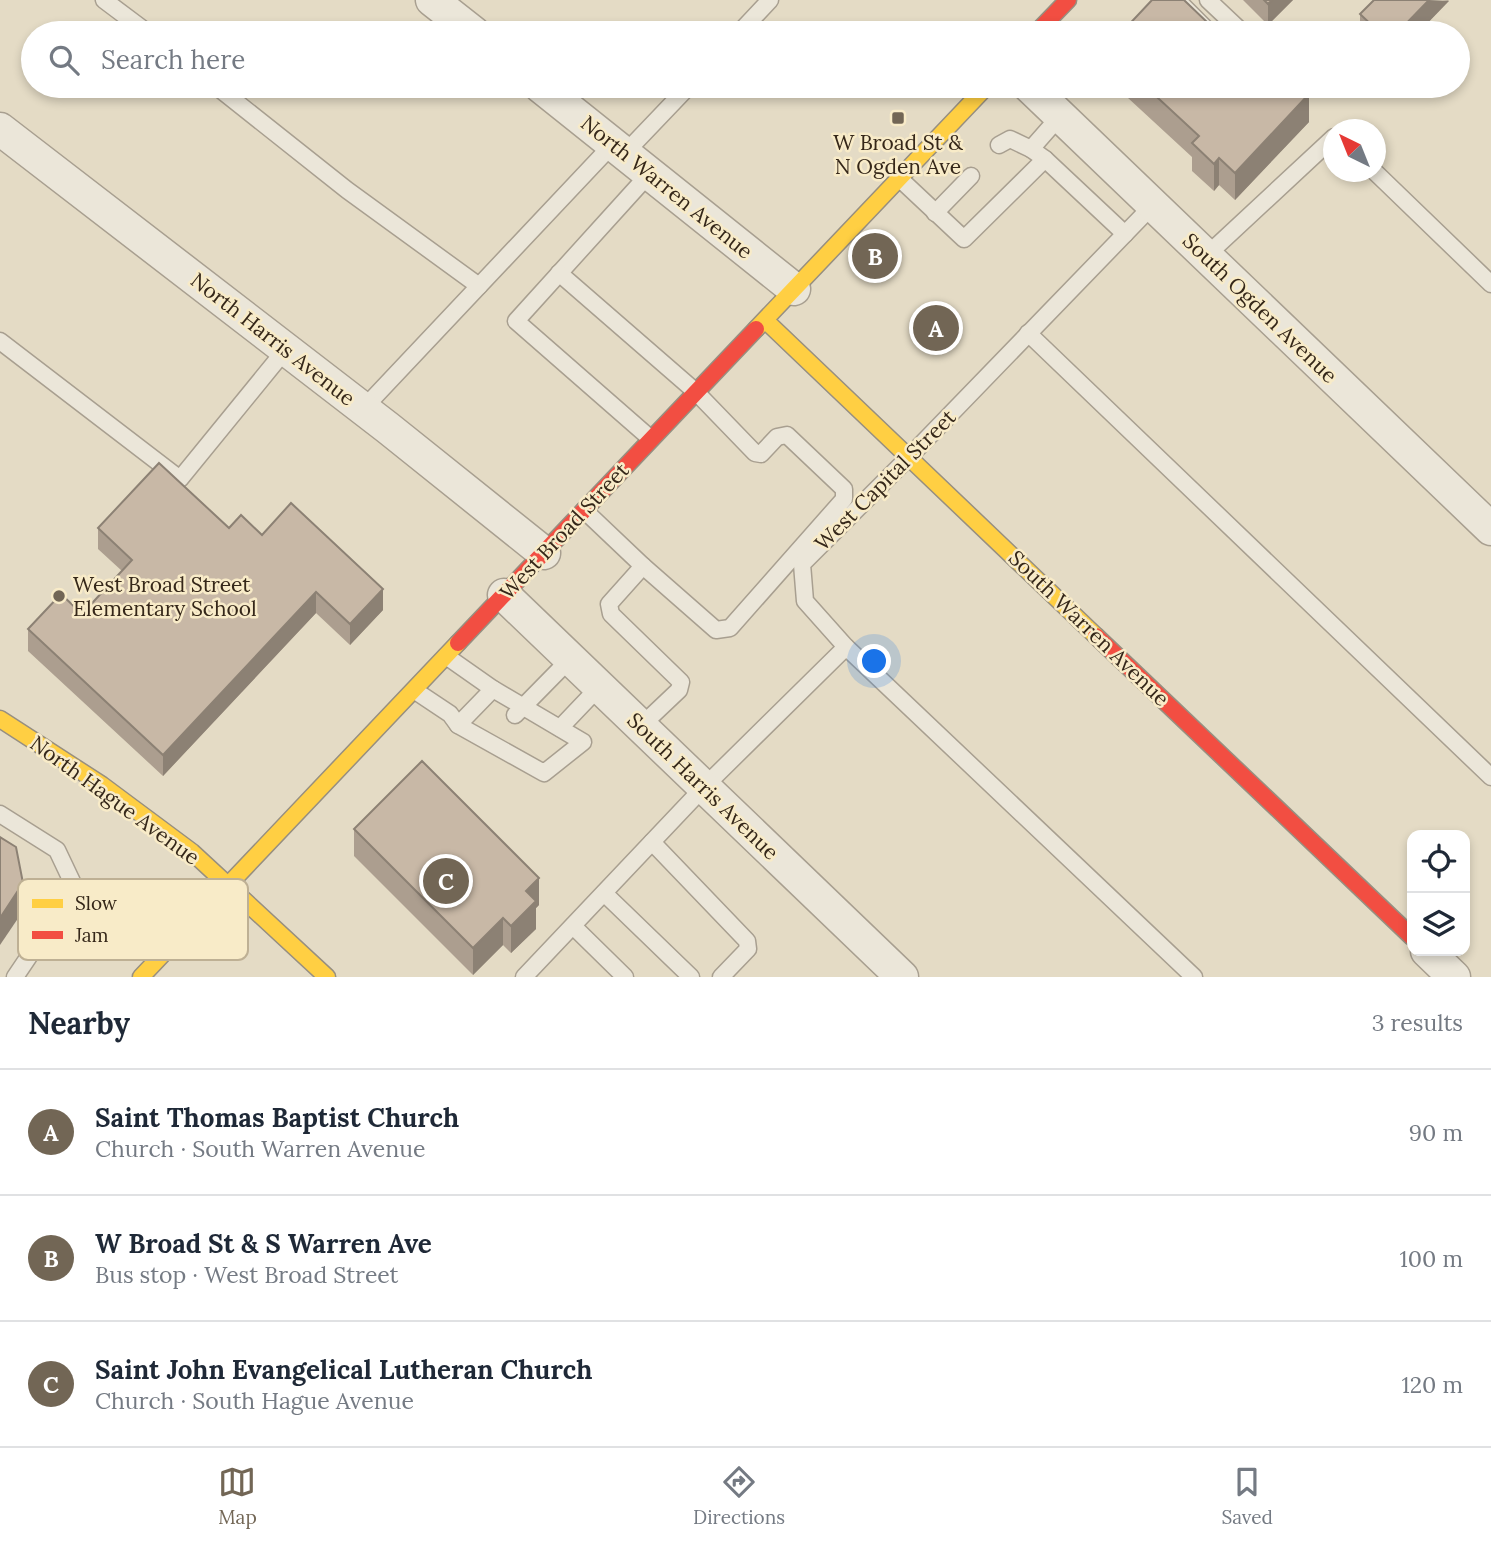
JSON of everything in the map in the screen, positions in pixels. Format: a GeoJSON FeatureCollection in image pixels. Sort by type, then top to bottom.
{"type":"FeatureCollection","features":[{"type":"Feature","properties":{"kind":"main road"},"geometry":{"type":"LineString","coordinates":[[1048,21],[1068,0]]}},
{"type":"Feature","properties":{"kind":"main road","name":"West Broad Street"},"geometry":{"type":"LineString","coordinates":[[234,879],[976,98]]}},
{"type":"Feature","properties":{"kind":"main road","name":"South Warren Avenue"},"geometry":{"type":"LineString","coordinates":[[765,320],[1407,932]]}},
{"type":"Feature","properties":{"kind":"main road","name":"North Hague Avenue"},"geometry":{"type":"LineString","coordinates":[[0,719],[102,785],[192,852],[221,879]]}},
{"type":"Feature","properties":{"kind":"main road","name":"North Hague Avenue"},"geometry":{"type":"LineString","coordinates":[[248,904],[327,977]]}},
{"type":"Feature","properties":{"kind":"main road","name":"West Broad Street"},"geometry":{"type":"LineString","coordinates":[[141,977],[157,960]]}},
{"type":"Feature","properties":{"kind":"street"},"geometry":{"type":"LineString","coordinates":[[432,0],[459,21]]}},
{"type":"Feature","properties":{"kind":"street","name":"North Warren Avenue"},"geometry":{"type":"LineString","coordinates":[[555,98],[794,289]]}},
{"type":"Feature","properties":{"kind":"street","name":"South Ogden Avenue"},"geometry":{"type":"LineString","coordinates":[[1041,98],[1491,529]]}},
{"type":"Feature","properties":{"kind":"street","name":"North Harris Avenue"},"geometry":{"type":"LineString","coordinates":[[0,129],[363,409],[544,553]]}},
{"type":"Feature","properties":{"kind":"street","name":"South Harris Avenue"},"geometry":{"type":"LineString","coordinates":[[504,595],[902,977]]}},
{"type":"Feature","properties":{"kind":"street"},"geometry":{"type":"LineString","coordinates":[[1432,956],[1454,977]]}},
{"type":"Feature","properties":{"kind":"lane"},"geometry":{"type":"LineString","coordinates":[[104,0],[132,21]]}},
{"type":"Feature","properties":{"kind":"lane"},"geometry":{"type":"LineString","coordinates":[[1177,0],[1198,21]]}},
{"type":"Feature","properties":{"kind":"lane"},"geometry":{"type":"LineString","coordinates":[[1208,0],[1230,21]]}},
{"type":"Feature","properties":{"kind":"lane"},"geometry":{"type":"LineString","coordinates":[[749,21],[764,2]]}},
{"type":"Feature","properties":{"kind":"lane"},"geometry":{"type":"LineString","coordinates":[[231,98],[347,190],[479,286]]}},
{"type":"Feature","properties":{"kind":"lane"},"geometry":{"type":"LineString","coordinates":[[363,409],[479,286],[619,148],[675,98]]}},
{"type":"Feature","properties":{"kind":"lane"},"geometry":{"type":"LineString","coordinates":[[1031,149],[1060,116]]}},
{"type":"Feature","properties":{"kind":"lane"},"geometry":{"type":"LineString","coordinates":[[999,145],[1010,139],[1031,149],[1125,234]]}},
{"type":"Feature","properties":{"kind":"lane"},"geometry":{"type":"LineString","coordinates":[[1206,256],[1323,147]]}},
{"type":"Feature","properties":{"kind":"lane"},"geometry":{"type":"LineString","coordinates":[[899,178],[964,239],[1045,159]]}},
{"type":"Feature","properties":{"kind":"lane"},"geometry":{"type":"LineString","coordinates":[[650,173],[516,321],[651,439]]}},
{"type":"Feature","properties":{"kind":"lane"},"geometry":{"type":"LineString","coordinates":[[934,213],[971,176]]}},
{"type":"Feature","properties":{"kind":"lane"},"geometry":{"type":"LineString","coordinates":[[1385,182],[1491,284]]}},
{"type":"Feature","properties":{"kind":"lane","name":"West Capital Street"},"geometry":{"type":"LineString","coordinates":[[1153,205],[802,564],[805,601],[846,647],[1194,977]]}},
{"type":"Feature","properties":{"kind":"lane"},"geometry":{"type":"LineString","coordinates":[[559,274],[696,392],[755,453],[761,453],[777,436],[787,435],[844,489],[844,499],[730,628],[716,630],[584,510]]}},
{"type":"Feature","properties":{"kind":"lane"},"geometry":{"type":"LineString","coordinates":[[1028,333],[1491,777]]}},
{"type":"Feature","properties":{"kind":"lane"},"geometry":{"type":"LineString","coordinates":[[0,341],[180,480],[286,349]]}},
{"type":"Feature","properties":{"kind":"lane"},"geometry":{"type":"LineString","coordinates":[[641,726],[679,690],[681,682],[611,614],[609,604],[643,566]]}},
{"type":"Feature","properties":{"kind":"lane"},"geometry":{"type":"LineString","coordinates":[[524,977],[704,786],[846,647]]}},
{"type":"Feature","properties":{"kind":"lane"},"geometry":{"type":"LineString","coordinates":[[414,690],[450,714],[457,725],[518,754],[544,773],[583,742],[519,711],[494,689],[446,656]]}},
{"type":"Feature","properties":{"kind":"lane"},"geometry":{"type":"LineString","coordinates":[[519,711],[571,659]]}},
{"type":"Feature","properties":{"kind":"lane"},"geometry":{"type":"LineString","coordinates":[[551,726],[600,686]]}},
{"type":"Feature","properties":{"kind":"lane"},"geometry":{"type":"LineString","coordinates":[[457,725],[494,689]]}},
{"type":"Feature","properties":{"kind":"lane"},"geometry":{"type":"LineString","coordinates":[[0,814],[57,850],[71,879]]}},
{"type":"Feature","properties":{"kind":"lane"},"geometry":{"type":"LineString","coordinates":[[652,842],[747,941],[748,949],[721,977]]}},
{"type":"Feature","properties":{"kind":"lane"},"geometry":{"type":"LineString","coordinates":[[604,893],[691,977]]}},
{"type":"Feature","properties":{"kind":"lane"},"geometry":{"type":"LineString","coordinates":[[573,926],[625,977]]}},
{"type":"Feature","properties":{"kind":"lane"},"geometry":{"type":"LineString","coordinates":[[15,977],[26,960]]}},
{"type":"Feature","properties":{"kind":"building"},"geometry":{"type":"Polygon","coordinates":[[[1152,0],[1184,0],[1206,21],[1132,21],[1152,0]]]}},
{"type":"Feature","properties":{"kind":"building"},"geometry":{"type":"Polygon","coordinates":[[[1374,0],[1429,0],[1409,21],[1367,21],[1360,14],[1374,0]]]}},
{"type":"Feature","properties":{"kind":"building"},"geometry":{"type":"Polygon","coordinates":[[[1158,98],[1305,98],[1235,173],[1219,158],[1214,164],[1192,143],[1199,136],[1158,98]]]}},
{"type":"Feature","properties":{"kind":"building"},"geometry":{"type":"Polygon","coordinates":[[[159,463],[229,528],[241,515],[262,535],[291,503],[383,589],[350,624],[316,592],[163,755],[28,629],[61,594],[82,614],[132,560],[98,528],[159,463]]]}},
{"type":"Feature","properties":{"kind":"building"},"geometry":{"type":"Polygon","coordinates":[[[422,761],[539,878],[526,891],[536,901],[511,926],[503,918],[473,948],[354,829],[422,761]]]}},
{"type":"Feature","properties":{"kind":"building"},"geometry":{"type":"Polygon","coordinates":[[[0,837],[16,847],[22,879],[18,879],[18,891],[0,918],[0,837]]]}},
{"type":"Feature","properties":{"kind":"traffic: slow"},"geometry":{"type":"LineString","coordinates":[[756,329],[976,98]]}},
{"type":"Feature","properties":{"kind":"traffic: slow"},"geometry":{"type":"LineString","coordinates":[[765,320],[1096,636]]}},
{"type":"Feature","properties":{"kind":"traffic: slow"},"geometry":{"type":"LineString","coordinates":[[234,879],[458,643]]}},
{"type":"Feature","properties":{"kind":"traffic: slow"},"geometry":{"type":"LineString","coordinates":[[0,719],[102,785],[192,852],[221,879]]}},
{"type":"Feature","properties":{"kind":"traffic: slow"},"geometry":{"type":"LineString","coordinates":[[248,904],[327,977]]}},
{"type":"Feature","properties":{"kind":"traffic: slow"},"geometry":{"type":"LineString","coordinates":[[141,977],[157,960]]}},
{"type":"Feature","properties":{"kind":"traffic: jam"},"geometry":{"type":"LineString","coordinates":[[1048,21],[1068,0]]}},
{"type":"Feature","properties":{"kind":"traffic: jam"},"geometry":{"type":"LineString","coordinates":[[458,643],[756,329]]}},
{"type":"Feature","properties":{"kind":"traffic: jam"},"geometry":{"type":"LineString","coordinates":[[1096,636],[1407,932]]}},
{"type":"Feature","properties":{"kind":"place","name":"W Broad St & N Ogden Ave"},"geometry":{"type":"Point","coordinates":[898,118]}},
{"type":"Feature","properties":{"kind":"place","name":"W Broad St & S Warren Ave"},"geometry":{"type":"Point","coordinates":[875,256]}},
{"type":"Feature","properties":{"kind":"place","name":"Saint Thomas Baptist Church"},"geometry":{"type":"Point","coordinates":[936,328]}},
{"type":"Feature","properties":{"kind":"place","name":"West Broad Street Elementary School"},"geometry":{"type":"Point","coordinates":[59,596]}},
{"type":"Feature","properties":{"kind":"place","name":"Saint John Evangelical Lutheran Church"},"geometry":{"type":"Point","coordinates":[446,881]}}]}
